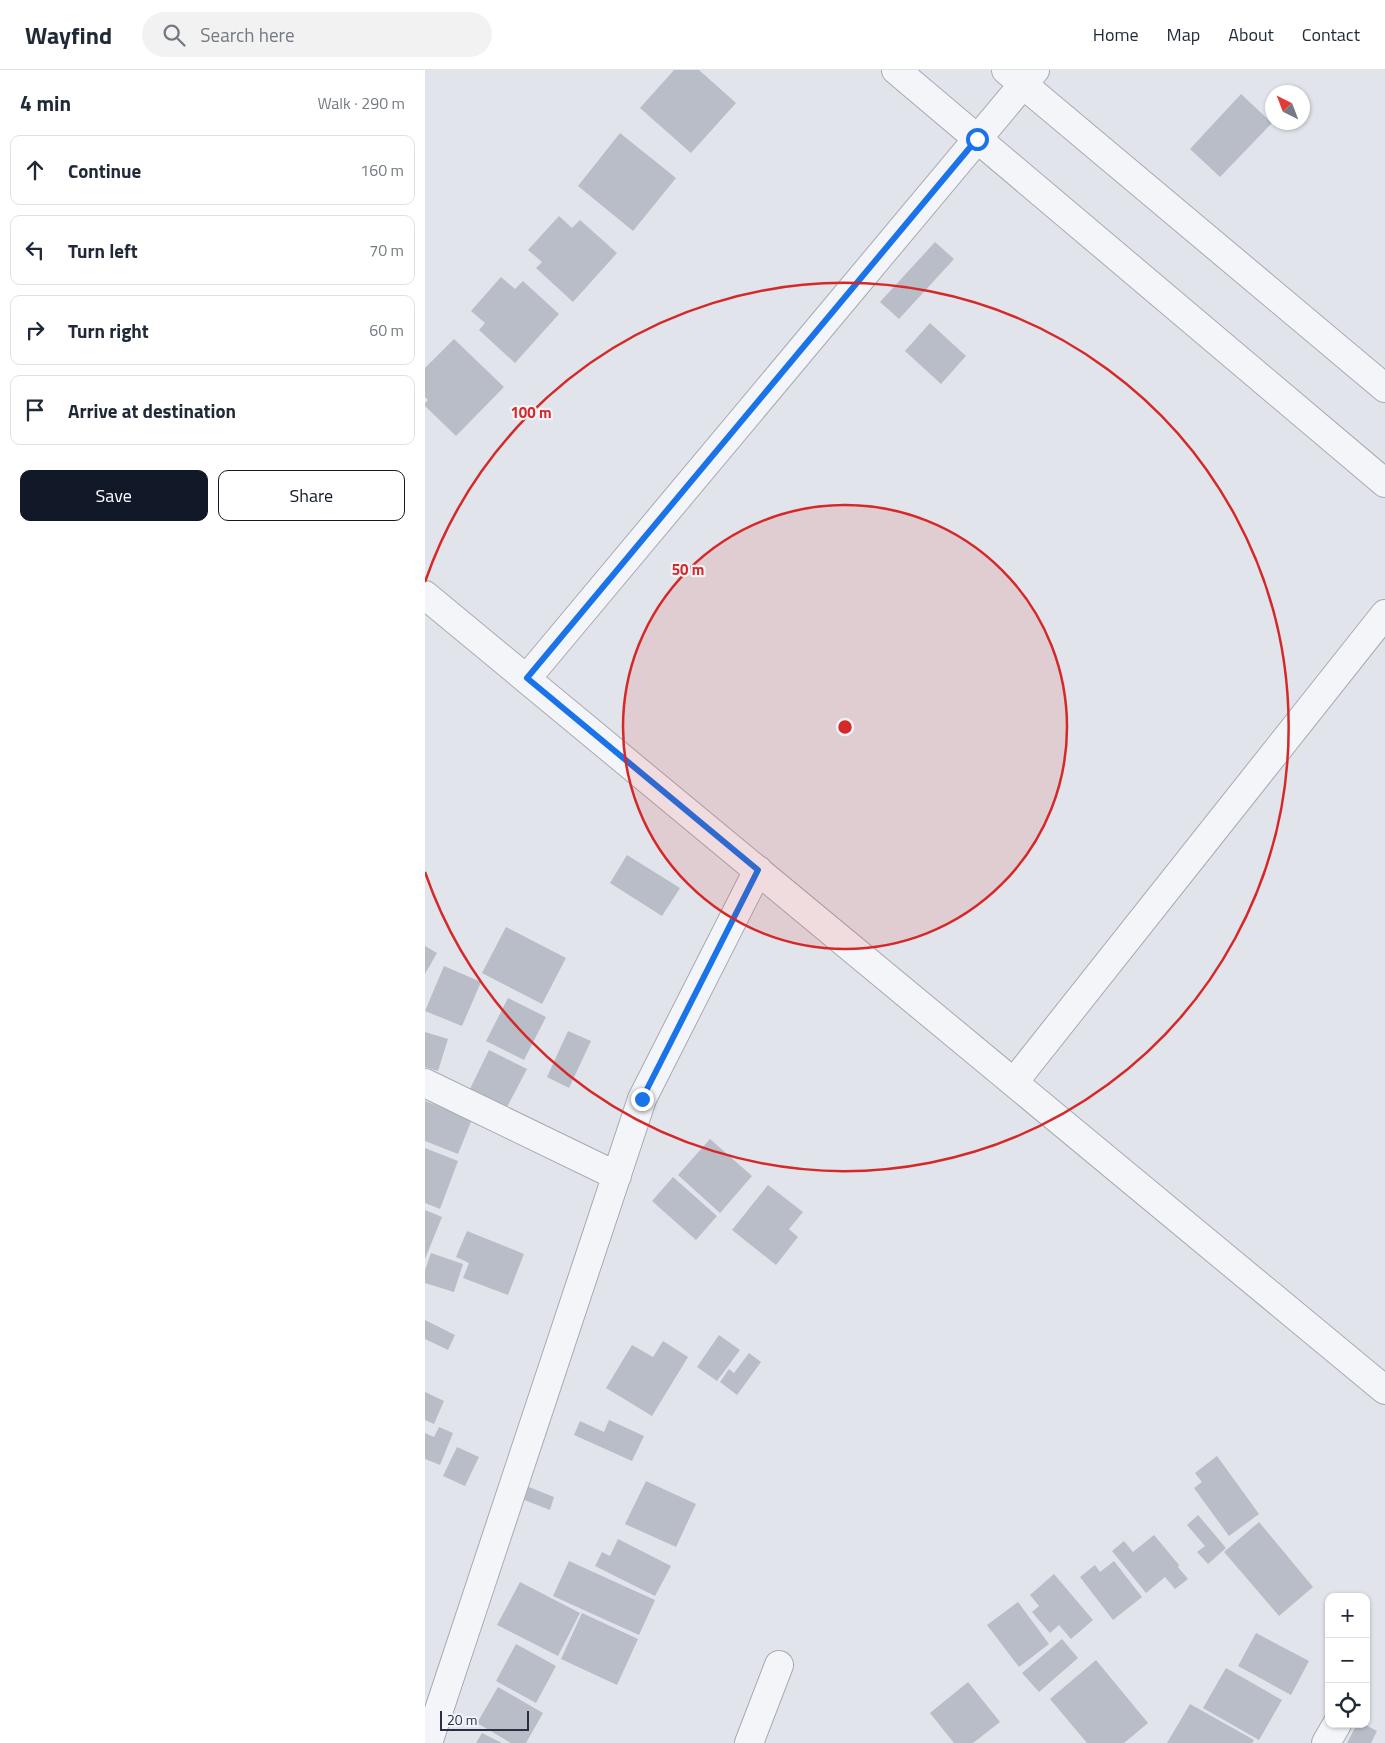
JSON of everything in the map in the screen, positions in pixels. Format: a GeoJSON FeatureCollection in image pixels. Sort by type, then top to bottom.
{"type":"FeatureCollection","features":[{"type":"Feature","properties":{"kind":"street"},"geometry":{"type":"LineString","coordinates":[[896,70],[1385,483]]}},
{"type":"Feature","properties":{"kind":"street"},"geometry":{"type":"LineString","coordinates":[[527,678],[977,139],[1021,75],[1385,388]]}},
{"type":"Feature","properties":{"kind":"street"},"geometry":{"type":"LineString","coordinates":[[425,595],[1385,1390]]}},
{"type":"Feature","properties":{"kind":"street"},"geometry":{"type":"LineString","coordinates":[[1014,1082],[1385,614]]}},
{"type":"Feature","properties":{"kind":"street"},"geometry":{"type":"LineString","coordinates":[[427,1743],[642,1099],[758,870]]}},
{"type":"Feature","properties":{"kind":"street"},"geometry":{"type":"LineString","coordinates":[[425,1083],[617,1176]]}},
{"type":"Feature","properties":{"kind":"street"},"geometry":{"type":"LineString","coordinates":[[749,1743],[779,1665]]}},
{"type":"Feature","properties":{"kind":"street"},"geometry":{"type":"LineString","coordinates":[[1326,1743],[1335,1728]]}},
{"type":"Feature","properties":{"kind":"building"},"geometry":{"type":"Polygon","coordinates":[[[674,70],[699,70],[736,103],[691,153],[640,108],[674,70]]]}},
{"type":"Feature","properties":{"kind":"building"},"geometry":{"type":"Polygon","coordinates":[[[1241,94],[1265,116],[1265,130],[1220,177],[1190,149],[1241,94]]]}},
{"type":"Feature","properties":{"kind":"building"},"geometry":{"type":"Polygon","coordinates":[[[620,133],[676,178],[633,231],[578,186],[620,133]]]}},
{"type":"Feature","properties":{"kind":"building"},"geometry":{"type":"Polygon","coordinates":[[[559,216],[572,228],[580,220],[617,253],[573,302],[536,268],[542,262],[528,250],[559,216]]]}},
{"type":"Feature","properties":{"kind":"building"},"geometry":{"type":"Polygon","coordinates":[[[935,242],[954,259],[899,319],[880,302],[935,242]]]}},
{"type":"Feature","properties":{"kind":"building"},"geometry":{"type":"Polygon","coordinates":[[[501,277],[515,289],[523,281],[559,314],[515,363],[479,330],[485,323],[471,311],[501,277]]]}},
{"type":"Feature","properties":{"kind":"building"},"geometry":{"type":"Polygon","coordinates":[[[930,323],[966,356],[941,384],[905,351],[930,323]]]}},
{"type":"Feature","properties":{"kind":"building"},"geometry":{"type":"Polygon","coordinates":[[[454,339],[504,387],[456,436],[425,406],[428,400],[425,397],[425,368],[454,339]]]}},
{"type":"Feature","properties":{"kind":"building"},"geometry":{"type":"Polygon","coordinates":[[[627,855],[680,888],[662,916],[610,883],[627,855]]]}},
{"type":"Feature","properties":{"kind":"building"},"geometry":{"type":"Polygon","coordinates":[[[506,927],[566,958],[542,1004],[482,973],[506,927]]]}},
{"type":"Feature","properties":{"kind":"building"},"geometry":{"type":"Polygon","coordinates":[[[425,946],[437,953],[425,974],[425,946]]]}},
{"type":"Feature","properties":{"kind":"building"},"geometry":{"type":"Polygon","coordinates":[[[444,966],[481,982],[462,1026],[425,1011],[444,966]]]}},
{"type":"Feature","properties":{"kind":"building"},"geometry":{"type":"Polygon","coordinates":[[[508,998],[546,1017],[524,1060],[486,1041],[508,998]]]}},
{"type":"Feature","properties":{"kind":"building"},"geometry":{"type":"Polygon","coordinates":[[[568,1031],[591,1041],[569,1088],[547,1077],[568,1031]]]}},
{"type":"Feature","properties":{"kind":"building"},"geometry":{"type":"Polygon","coordinates":[[[425,1032],[448,1039],[438,1071],[425,1067],[425,1032]]]}},
{"type":"Feature","properties":{"kind":"building"},"geometry":{"type":"Polygon","coordinates":[[[489,1050],[527,1069],[507,1107],[470,1089],[489,1050]]]}},
{"type":"Feature","properties":{"kind":"building"},"geometry":{"type":"Polygon","coordinates":[[[425,1101],[472,1119],[458,1154],[425,1141],[425,1101]]]}},
{"type":"Feature","properties":{"kind":"building"},"geometry":{"type":"Polygon","coordinates":[[[710,1139],[752,1176],[720,1213],[678,1175],[710,1139]]]}},
{"type":"Feature","properties":{"kind":"building"},"geometry":{"type":"Polygon","coordinates":[[[425,1148],[458,1161],[440,1209],[425,1203],[425,1148]]]}},
{"type":"Feature","properties":{"kind":"building"},"geometry":{"type":"Polygon","coordinates":[[[673,1177],[717,1216],[696,1240],[652,1201],[673,1177]]]}},
{"type":"Feature","properties":{"kind":"building"},"geometry":{"type":"Polygon","coordinates":[[[768,1185],[803,1212],[789,1229],[798,1237],[776,1265],[732,1230],[768,1185]]]}},
{"type":"Feature","properties":{"kind":"building"},"geometry":{"type":"Polygon","coordinates":[[[425,1210],[442,1217],[425,1259],[425,1210]]]}},
{"type":"Feature","properties":{"kind":"building"},"geometry":{"type":"Polygon","coordinates":[[[467,1231],[524,1254],[508,1295],[463,1278],[469,1263],[456,1257],[467,1231]]]}},
{"type":"Feature","properties":{"kind":"building"},"geometry":{"type":"Polygon","coordinates":[[[431,1253],[463,1264],[454,1292],[425,1283],[425,1270],[431,1253]]]}},
{"type":"Feature","properties":{"kind":"building"},"geometry":{"type":"Polygon","coordinates":[[[425,1320],[455,1335],[448,1350],[425,1339],[425,1320]]]}},
{"type":"Feature","properties":{"kind":"building"},"geometry":{"type":"Polygon","coordinates":[[[719,1335],[740,1350],[717,1381],[697,1367],[719,1335]]]}},
{"type":"Feature","properties":{"kind":"building"},"geometry":{"type":"Polygon","coordinates":[[[663,1341],[688,1357],[652,1416],[606,1388],[632,1345],[653,1357],[663,1341]]]}},
{"type":"Feature","properties":{"kind":"building"},"geometry":{"type":"Polygon","coordinates":[[[749,1353],[761,1362],[737,1395],[720,1382],[729,1369],[734,1373],[749,1353]]]}},
{"type":"Feature","properties":{"kind":"building"},"geometry":{"type":"Polygon","coordinates":[[[425,1392],[444,1401],[434,1424],[425,1420],[425,1392]]]}},
{"type":"Feature","properties":{"kind":"building"},"geometry":{"type":"Polygon","coordinates":[[[609,1420],[644,1436],[632,1461],[574,1435],[580,1421],[604,1432],[609,1420]]]}},
{"type":"Feature","properties":{"kind":"building"},"geometry":{"type":"Polygon","coordinates":[[[439,1427],[453,1433],[440,1465],[425,1459],[425,1433],[434,1437],[439,1427]]]}},
{"type":"Feature","properties":{"kind":"building"},"geometry":{"type":"Polygon","coordinates":[[[457,1447],[479,1457],[465,1486],[443,1476],[457,1447]]]}},
{"type":"Feature","properties":{"kind":"building"},"geometry":{"type":"Polygon","coordinates":[[[1217,1456],[1259,1514],[1229,1536],[1194,1488],[1202,1482],[1195,1473],[1217,1456]]]}},
{"type":"Feature","properties":{"kind":"building"},"geometry":{"type":"Polygon","coordinates":[[[646,1481],[696,1504],[676,1547],[625,1524],[646,1481]]]}},
{"type":"Feature","properties":{"kind":"building"},"geometry":{"type":"Polygon","coordinates":[[[519,1483],[554,1497],[550,1510],[514,1496],[519,1483]]]}},
{"type":"Feature","properties":{"kind":"building"},"geometry":{"type":"Polygon","coordinates":[[[1198,1515],[1226,1548],[1208,1564],[1197,1552],[1205,1546],[1187,1525],[1198,1515]]]}},
{"type":"Feature","properties":{"kind":"building"},"geometry":{"type":"Polygon","coordinates":[[[1259,1522],[1313,1587],[1279,1616],[1224,1552],[1259,1522]]]}},
{"type":"Feature","properties":{"kind":"building"},"geometry":{"type":"Polygon","coordinates":[[[1154,1535],[1188,1579],[1175,1589],[1165,1577],[1146,1593],[1112,1551],[1124,1541],[1133,1552],[1154,1535]]]}},
{"type":"Feature","properties":{"kind":"building"},"geometry":{"type":"Polygon","coordinates":[[[618,1539],[671,1566],[655,1596],[595,1566],[602,1552],[610,1556],[618,1539]]]}},
{"type":"Feature","properties":{"kind":"building"},"geometry":{"type":"Polygon","coordinates":[[[569,1561],[655,1600],[639,1635],[553,1596],[569,1561]]]}},
{"type":"Feature","properties":{"kind":"building"},"geometry":{"type":"Polygon","coordinates":[[[1114,1561],[1142,1597],[1113,1620],[1080,1577],[1095,1565],[1100,1572],[1114,1561]]]}},
{"type":"Feature","properties":{"kind":"building"},"geometry":{"type":"Polygon","coordinates":[[[1054,1574],[1093,1620],[1071,1639],[1059,1625],[1050,1633],[1032,1612],[1039,1606],[1030,1595],[1054,1574]]]}},
{"type":"Feature","properties":{"kind":"building"},"geometry":{"type":"Polygon","coordinates":[[[520,1582],[580,1613],[558,1656],[497,1625],[520,1582]]]}},
{"type":"Feature","properties":{"kind":"building"},"geometry":{"type":"Polygon","coordinates":[[[1018,1602],[1049,1644],[1019,1667],[987,1625],[1018,1602]]]}},
{"type":"Feature","properties":{"kind":"building"},"geometry":{"type":"Polygon","coordinates":[[[582,1613],[638,1639],[617,1685],[561,1659],[582,1613]]]}},
{"type":"Feature","properties":{"kind":"building"},"geometry":{"type":"Polygon","coordinates":[[[1256,1633],[1309,1661],[1291,1695],[1238,1666],[1256,1633]]]}},
{"type":"Feature","properties":{"kind":"building"},"geometry":{"type":"Polygon","coordinates":[[[1062,1639],[1078,1658],[1039,1692],[1022,1673],[1062,1639]]]}},
{"type":"Feature","properties":{"kind":"building"},"geometry":{"type":"Polygon","coordinates":[[[516,1644],[556,1666],[536,1703],[496,1681],[516,1644]]]}},
{"type":"Feature","properties":{"kind":"building"},"geometry":{"type":"Polygon","coordinates":[[[1096,1660],[1148,1723],[1124,1743],[1087,1743],[1050,1699],[1096,1660]]]}},
{"type":"Feature","properties":{"kind":"building"},"geometry":{"type":"Polygon","coordinates":[[[1226,1668],[1282,1700],[1259,1740],[1203,1708],[1226,1668]]]}},
{"type":"Feature","properties":{"kind":"building"},"geometry":{"type":"Polygon","coordinates":[[[968,1682],[1000,1722],[973,1743],[954,1743],[930,1713],[968,1682]]]}},
{"type":"Feature","properties":{"kind":"building"},"geometry":{"type":"Polygon","coordinates":[[[498,1687],[543,1713],[526,1743],[511,1743],[477,1723],[498,1687]]]}},
{"type":"Feature","properties":{"kind":"building"},"geometry":{"type":"Polygon","coordinates":[[[1190,1704],[1254,1740],[1252,1743],[1167,1743],[1190,1704]]]}},
{"type":"Feature","properties":{"kind":"building"},"geometry":{"type":"Polygon","coordinates":[[[1370,1727],[1377,1731],[1371,1743],[1347,1743],[1355,1728],[1370,1727]]]}},
{"type":"Feature","properties":{"kind":"building"},"geometry":{"type":"Polygon","coordinates":[[[482,1733],[502,1743],[476,1743],[482,1733]]]}},
{"type":"Feature","properties":{"kind":"route"},"geometry":{"type":"LineString","coordinates":[[642,1099],[758,870],[527,678],[977,139]]}}]}
